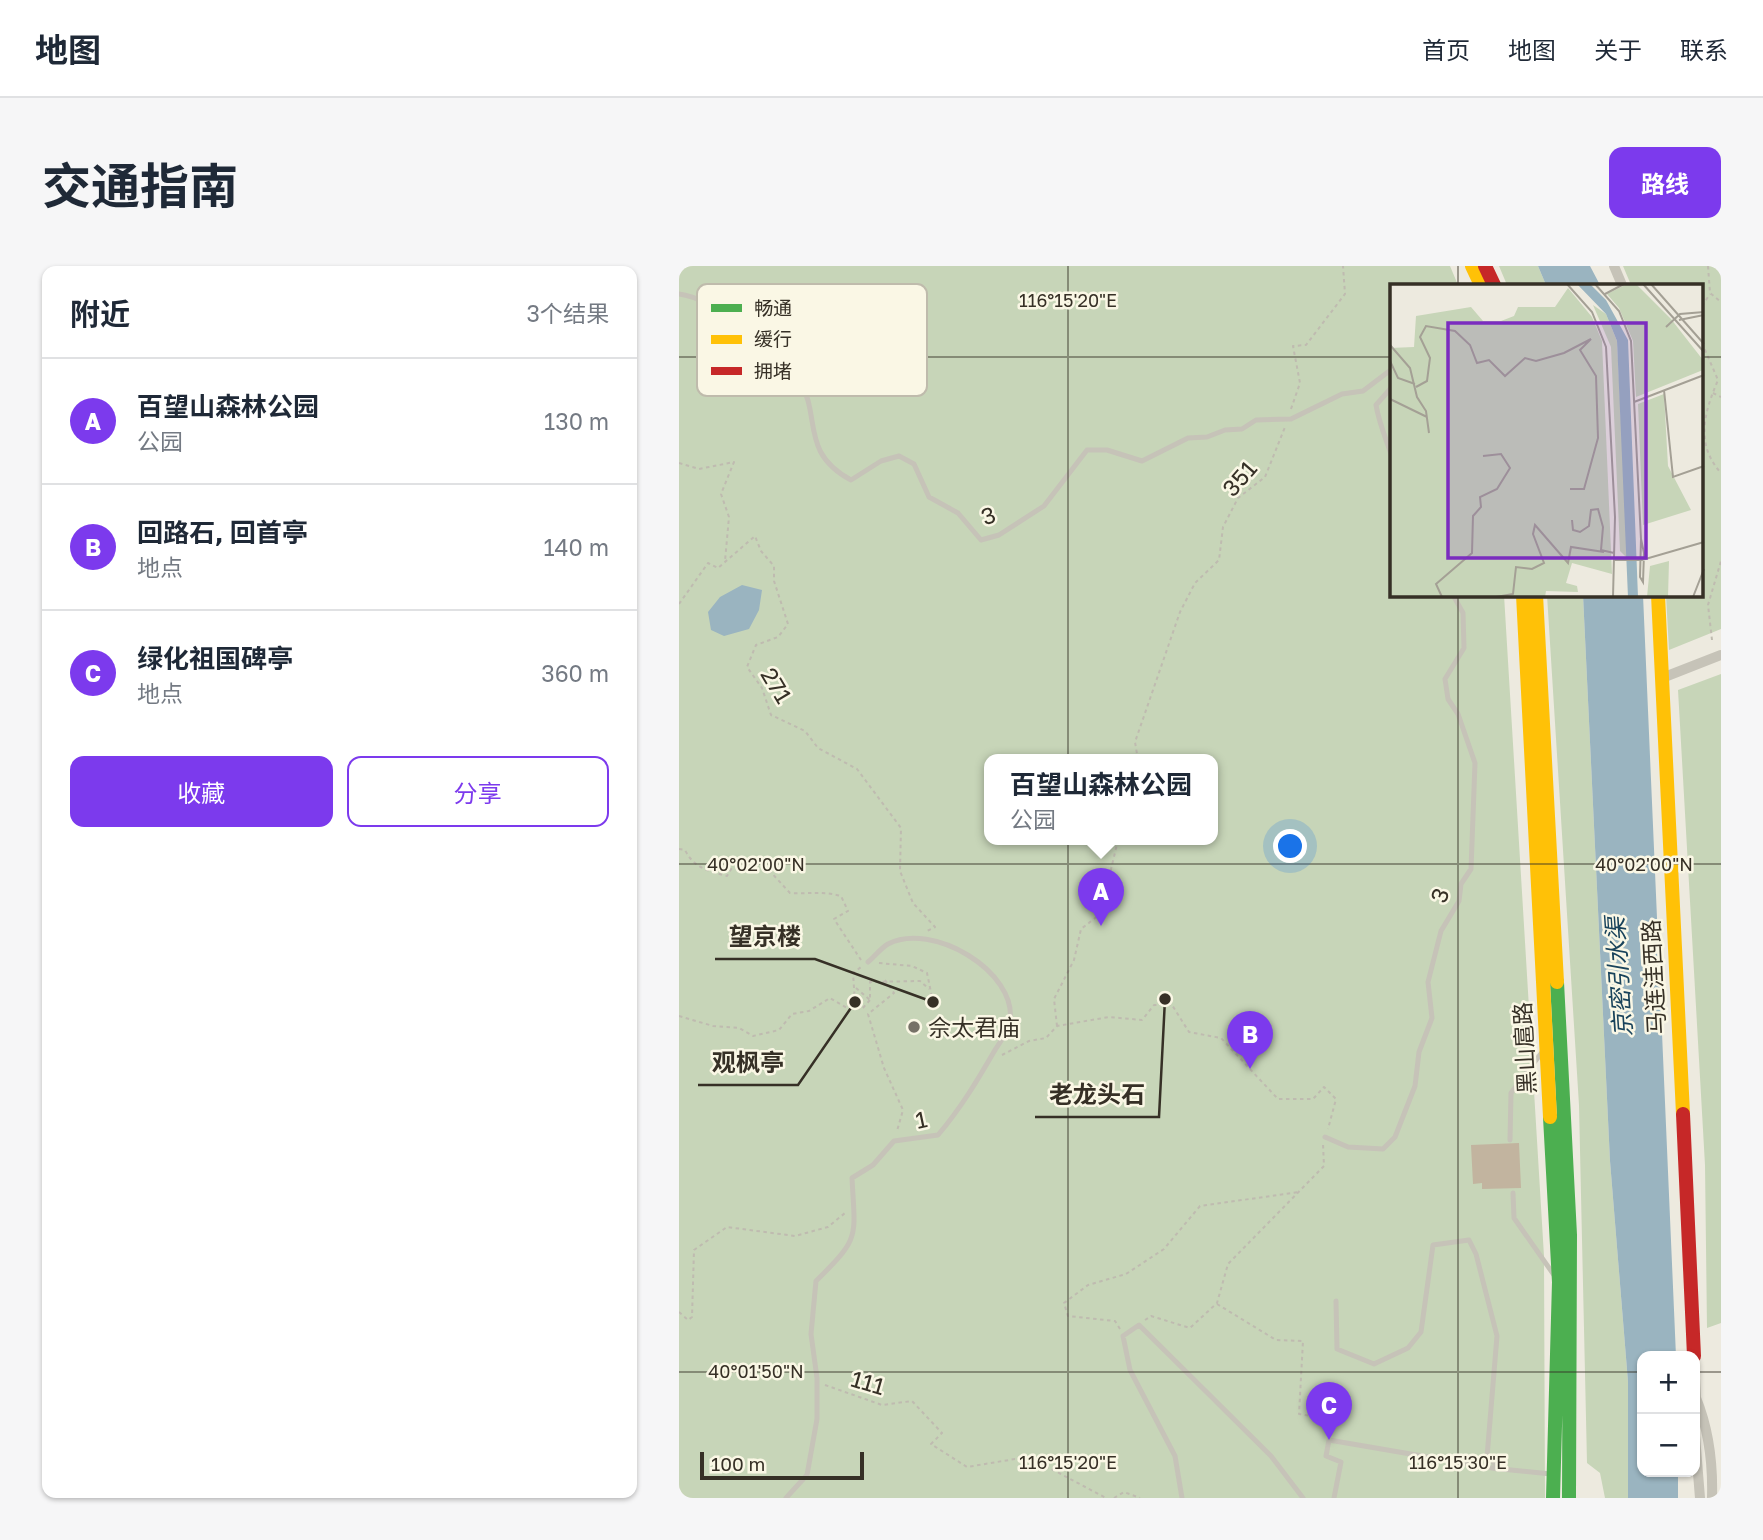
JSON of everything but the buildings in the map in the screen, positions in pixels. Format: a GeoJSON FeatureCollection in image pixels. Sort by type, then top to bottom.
{"type":"FeatureCollection","features":[{"type":"Feature","properties":{"kind":"main road"},"geometry":{"type":"LineString","coordinates":[[1472,266],[1481,284]]}},
{"type":"Feature","properties":{"kind":"main road"},"geometry":{"type":"LineString","coordinates":[[1485,266],[1494,284]]}},
{"type":"Feature","properties":{"kind":"main road","name":"黑山扈路"},"geometry":{"type":"LineString","coordinates":[[1523,597],[1559,1282],[1553,1498]]}},
{"type":"Feature","properties":{"kind":"main road","name":"黑山扈路"},"geometry":{"type":"LineString","coordinates":[[1536,597],[1570,1235],[1569,1498]]}},
{"type":"Feature","properties":{"kind":"main road","name":"马连洼西路"},"geometry":{"type":"LineString","coordinates":[[1658,597],[1694,1351]]}},
{"type":"Feature","properties":{"kind":"street"},"geometry":{"type":"LineString","coordinates":[[1613,266],[1622,284]]}},
{"type":"Feature","properties":{"kind":"street"},"geometry":{"type":"LineString","coordinates":[[1662,678],[1721,655]]}},
{"type":"Feature","properties":{"kind":"street"},"geometry":{"type":"LineString","coordinates":[[1700,1411],[1705,1420],[1713,1473],[1712,1498]]}},
{"type":"Feature","properties":{"kind":"street"},"geometry":{"type":"LineString","coordinates":[[1698,1477],[1700,1498]]}},
{"type":"Feature","properties":{"kind":"lane","name":"3"},"geometry":{"type":"LineString","coordinates":[[679,294],[697,300]]}},
{"type":"Feature","properties":{"kind":"lane","name":"3"},"geometry":{"type":"LineString","coordinates":[[806,396],[814,436],[837,472],[851,480],[881,461],[899,456],[914,464],[929,497],[958,513],[981,540],[999,535],[1044,506],[1087,450],[1107,450],[1142,461],[1188,438],[1207,438],[1225,430],[1242,429],[1256,420],[1287,419],[1342,394],[1363,391],[1390,371]]}},
{"type":"Feature","properties":{"kind":"lane"},"geometry":{"type":"LineString","coordinates":[[1390,389],[1375,405],[1390,451]]}},
{"type":"Feature","properties":{"kind":"lane","name":"3"},"geometry":{"type":"LineString","coordinates":[[1325,1137],[1348,1147],[1383,1149],[1395,1137],[1415,1086],[1419,1052],[1432,1018],[1427,982],[1441,930],[1459,901],[1461,884],[1471,869],[1475,764],[1458,714],[1448,699],[1445,679],[1464,648],[1463,613],[1454,597]]}},
{"type":"Feature","properties":{"kind":"lane","name":"1"},"geometry":{"type":"LineString","coordinates":[[786,1498],[807,1475],[817,1419],[817,1382],[811,1334],[815,1281],[841,1256],[856,1232],[852,1178],[873,1165],[894,1141],[938,1135],[967,1101],[1010,1024],[1009,1006],[1002,986],[962,950],[932,941],[902,940],[887,944],[868,962]]}},
{"type":"Feature","properties":{"kind":"lane"},"geometry":{"type":"LineString","coordinates":[[1510,1140],[1511,1093],[1547,1046]]}},
{"type":"Feature","properties":{"kind":"lane"},"geometry":{"type":"LineString","coordinates":[[1513,1193],[1514,1218],[1559,1282]]}},
{"type":"Feature","properties":{"kind":"lane"},"geometry":{"type":"LineString","coordinates":[[1335,1301],[1337,1349],[1374,1364],[1408,1348],[1421,1332],[1433,1245],[1469,1240],[1476,1254],[1497,1336],[1487,1457],[1501,1469]]}},
{"type":"Feature","properties":{"kind":"lane"},"geometry":{"type":"LineString","coordinates":[[1182,1498],[1175,1456],[1130,1370],[1123,1336],[1139,1325],[1271,1456],[1303,1498]]}},
{"type":"Feature","properties":{"kind":"lane"},"geometry":{"type":"LineString","coordinates":[[1333,1498],[1341,1462],[1326,1456],[1329,1440],[1501,1469],[1555,1473]]}},
{"type":"Feature","properties":{"kind":"path","name":"351"},"geometry":{"type":"LineString","coordinates":[[1137,754],[1135,741],[1179,612],[1195,583],[1219,560],[1223,527],[1238,498],[1265,477],[1300,383],[1293,346],[1306,345],[1345,294],[1343,266]]}},
{"type":"Feature","properties":{"kind":"path"},"geometry":{"type":"LineString","coordinates":[[1703,304],[1710,293],[1708,266]]}},
{"type":"Feature","properties":{"kind":"path"},"geometry":{"type":"LineString","coordinates":[[1710,293],[1721,302]]}},
{"type":"Feature","properties":{"kind":"path"},"geometry":{"type":"LineString","coordinates":[[1703,345],[1718,380],[1703,422],[1705,449],[1721,473]]}},
{"type":"Feature","properties":{"kind":"path"},"geometry":{"type":"LineString","coordinates":[[1712,392],[1721,397]]}},
{"type":"Feature","properties":{"kind":"path"},"geometry":{"type":"LineString","coordinates":[[679,463],[699,469],[734,462],[721,494],[729,517],[725,561]]}},
{"type":"Feature","properties":{"kind":"path","name":"271"},"geometry":{"type":"LineString","coordinates":[[679,604],[708,564],[718,568],[755,536],[761,551],[775,566],[773,581],[788,624],[778,637],[756,645],[747,667],[762,688],[771,715],[805,731],[818,748],[857,769],[901,828],[900,871],[913,903],[935,927],[924,932]]}},
{"type":"Feature","properties":{"kind":"path"},"geometry":{"type":"LineString","coordinates":[[1711,640],[1708,606],[1721,561]]}},
{"type":"Feature","properties":{"kind":"path"},"geometry":{"type":"LineString","coordinates":[[1057,1026],[1054,999],[1074,960],[1081,929],[1108,908],[1107,886],[1117,845]]}},
{"type":"Feature","properties":{"kind":"path"},"geometry":{"type":"LineString","coordinates":[[679,849],[685,850],[692,863],[709,871],[727,876],[736,861],[751,871],[767,868],[790,892],[809,894],[824,891],[841,896],[848,911],[834,919],[850,948],[862,962],[919,969],[927,973],[933,1002]]}},
{"type":"Feature","properties":{"kind":"path"},"geometry":{"type":"LineString","coordinates":[[855,1002],[853,973],[868,962]]}},
{"type":"Feature","properties":{"kind":"path"},"geometry":{"type":"LineString","coordinates":[[885,980],[894,993],[868,1014],[884,1068],[903,1110],[894,1141]]}},
{"type":"Feature","properties":{"kind":"path"},"geometry":{"type":"LineString","coordinates":[[679,1016],[713,1026],[739,1028],[753,1036],[779,1030],[792,1014],[809,1011],[829,998],[847,1008],[862,1009],[870,1000],[870,982],[920,981],[929,990]]}},
{"type":"Feature","properties":{"kind":"path"},"geometry":{"type":"LineString","coordinates":[[856,989],[870,1000]]}},
{"type":"Feature","properties":{"kind":"path"},"geometry":{"type":"LineString","coordinates":[[988,1063],[1029,1041],[1046,1038],[1057,1026],[1109,1017],[1142,1020],[1154,1004],[1172,1004],[1189,1032],[1221,1038],[1278,1099],[1313,1099],[1324,1087],[1336,1099],[1322,1148],[1324,1166],[1229,1264],[1217,1303],[1191,1328],[1151,1316],[1139,1325]]}},
{"type":"Feature","properties":{"kind":"path"},"geometry":{"type":"LineString","coordinates":[[1123,1336],[1115,1321],[1068,1317],[1064,1303],[1088,1285],[1126,1274],[1164,1249],[1200,1206],[1299,1192]]}},
{"type":"Feature","properties":{"kind":"path"},"geometry":{"type":"LineString","coordinates":[[679,1312],[688,1320],[692,1317],[694,1250],[711,1236],[727,1227],[795,1236],[828,1227],[854,1206]]}},
{"type":"Feature","properties":{"kind":"path"},"geometry":{"type":"LineString","coordinates":[[1217,1303],[1276,1340],[1303,1341],[1299,1414],[1330,1419],[1329,1440]]}},
{"type":"Feature","properties":{"kind":"path","name":"111"},"geometry":{"type":"LineString","coordinates":[[817,1382],[852,1392],[882,1405],[912,1401],[942,1433],[931,1444],[967,1466],[1015,1458],[1042,1464],[1106,1498]]}},
{"type":"Feature","properties":{"kind":"path"},"geometry":{"type":"LineString","coordinates":[[1114,1498],[1123,1492],[1140,1498]]}},
{"type":"Feature","properties":{"kind":"green space"},"geometry":{"type":"Polygon","coordinates":[[[679,266],[1450,266],[1458,284],[1390,284],[1390,597],[1504,597],[1544,1256],[1545,1498],[679,1498],[679,266]]]}},
{"type":"Feature","properties":{"kind":"green space"},"geometry":{"type":"Polygon","coordinates":[[[1499,266],[1538,266],[1546,284],[1507,284],[1499,266]]]}},
{"type":"Feature","properties":{"kind":"green space"},"geometry":{"type":"Polygon","coordinates":[[[1623,266],[1721,266],[1721,629],[1669,650],[1666,597],[1703,597],[1703,284],[1631,284],[1623,266]]]}},
{"type":"Feature","properties":{"kind":"green space"},"geometry":{"type":"Polygon","coordinates":[[[1547,597],[1583,597],[1610,1161],[1628,1382],[1628,1498],[1605,1498],[1600,1473],[1587,1463],[1579,1105],[1547,597]]]}},
{"type":"Feature","properties":{"kind":"green space"},"geometry":{"type":"Polygon","coordinates":[[[1721,674],[1721,1323],[1707,1328],[1705,1165],[1678,690],[1721,674]]]}},
{"type":"Feature","properties":{"kind":"water"},"geometry":{"type":"Polygon","coordinates":[[[1538,266],[1590,266],[1599,284],[1546,284],[1538,266]]]}},
{"type":"Feature","properties":{"kind":"water"},"geometry":{"type":"Polygon","coordinates":[[[742,585],[762,590],[759,610],[749,629],[724,636],[711,630],[708,612],[720,597],[742,585]]]}},
{"type":"Feature","properties":{"kind":"water","name":"京密引水渠"},"geometry":{"type":"Polygon","coordinates":[[[1583,597],[1643,597],[1676,1351],[1637,1351],[1637,1477],[1678,1477],[1678,1498],[1628,1498],[1628,1382],[1610,1161],[1583,597]]]}},
{"type":"Feature","properties":{"kind":"traffic: fast"},"geometry":{"type":"LineString","coordinates":[[1557,982],[1570,1235],[1569,1498]]}},
{"type":"Feature","properties":{"kind":"traffic: fast"},"geometry":{"type":"LineString","coordinates":[[1550,1117],[1559,1282],[1553,1498]]}},
{"type":"Feature","properties":{"kind":"traffic: slow"},"geometry":{"type":"LineString","coordinates":[[1472,266],[1481,284]]}},
{"type":"Feature","properties":{"kind":"traffic: slow"},"geometry":{"type":"LineString","coordinates":[[1523,597],[1550,1117]]}},
{"type":"Feature","properties":{"kind":"traffic: slow"},"geometry":{"type":"LineString","coordinates":[[1536,597],[1557,982]]}},
{"type":"Feature","properties":{"kind":"traffic: slow"},"geometry":{"type":"LineString","coordinates":[[1658,597],[1683,1114]]}},
{"type":"Feature","properties":{"kind":"traffic: jam"},"geometry":{"type":"LineString","coordinates":[[1485,266],[1494,284]]}},
{"type":"Feature","properties":{"kind":"traffic: jam"},"geometry":{"type":"LineString","coordinates":[[1683,1114],[1694,1351]]}},
{"type":"Feature","properties":{"kind":"place","name":"百望山森林公园"},"geometry":{"type":"Point","coordinates":[1101,926]}},
{"type":"Feature","properties":{"kind":"place","name":"老龙头石"},"geometry":{"type":"Point","coordinates":[1165,999]}},
{"type":"Feature","properties":{"kind":"place","name":"观枫亭"},"geometry":{"type":"Point","coordinates":[855,1002]}},
{"type":"Feature","properties":{"kind":"place","name":"望京楼"},"geometry":{"type":"Point","coordinates":[933,1002]}},
{"type":"Feature","properties":{"kind":"place","name":"佘太君庙"},"geometry":{"type":"Point","coordinates":[914,1027]}},
{"type":"Feature","properties":{"kind":"place","name":"回路石, 回首亭"},"geometry":{"type":"Point","coordinates":[1250,1069]}},
{"type":"Feature","properties":{"kind":"place","name":"绿化祖国碑亭"},"geometry":{"type":"Point","coordinates":[1329,1440]}}]}
